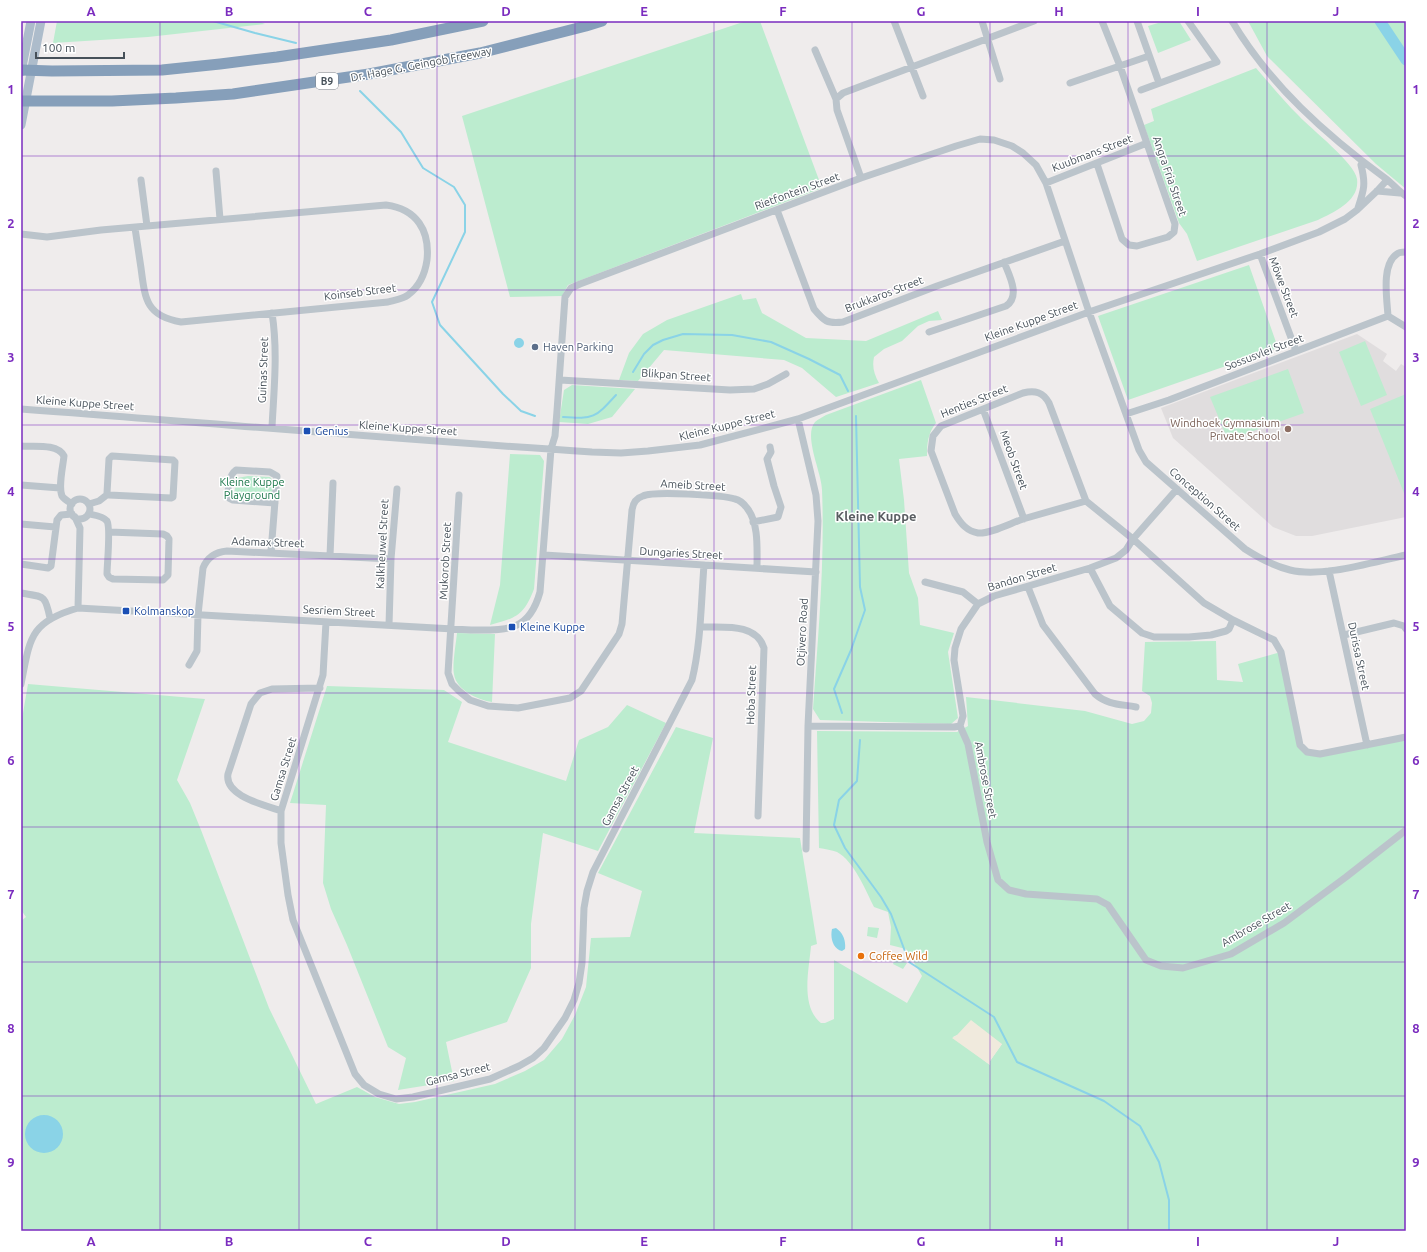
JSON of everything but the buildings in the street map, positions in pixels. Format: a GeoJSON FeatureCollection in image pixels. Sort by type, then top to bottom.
{"type":"FeatureCollection","features":[{"type":"Feature","properties":{"kind":"highway"},"geometry":{"type":"LineString","coordinates":[[21,71],[162,70],[220,64],[391,40],[483,21]]}},
{"type":"Feature","properties":{"kind":"highway","name":"Dr. Hage G. Geingob Freeway"},"geometry":{"type":"LineString","coordinates":[[21,101],[46,102],[176,98],[232,94],[305,84],[369,74],[480,53],[602,21]]}},
{"type":"Feature","properties":{"kind":"main road"},"geometry":{"type":"LineString","coordinates":[[21,71],[31,21]]}},
{"type":"Feature","properties":{"kind":"main road"},"geometry":{"type":"LineString","coordinates":[[21,125],[41,21]]}},
{"type":"Feature","properties":{"kind":"street"},"geometry":{"type":"LineString","coordinates":[[894,21],[923,96]]}},
{"type":"Feature","properties":{"kind":"street"},"geometry":{"type":"LineString","coordinates":[[982,21],[1000,79]]}},
{"type":"Feature","properties":{"kind":"street"},"geometry":{"type":"LineString","coordinates":[[836,99],[843,93],[1034,21]]}},
{"type":"Feature","properties":{"kind":"street","name":"Angra Fria Street"},"geometry":{"type":"LineString","coordinates":[[1097,164],[1122,239],[1129,245],[1137,246],[1168,237],[1174,232],[1175,224],[1120,66],[1102,21]]}},
{"type":"Feature","properties":{"kind":"street"},"geometry":{"type":"LineString","coordinates":[[1137,21],[1159,83]]}},
{"type":"Feature","properties":{"kind":"street"},"geometry":{"type":"LineString","coordinates":[[1141,90],[1217,62],[1188,21]]}},
{"type":"Feature","properties":{"kind":"street"},"geometry":{"type":"LineString","coordinates":[[1228,21],[1260,67],[1296,107],[1336,144],[1362,165],[1402,193]]}},
{"type":"Feature","properties":{"kind":"street"},"geometry":{"type":"LineString","coordinates":[[1232,21],[1260,63],[1301,108],[1386,182]]}},
{"type":"Feature","properties":{"kind":"street"},"geometry":{"type":"LineString","coordinates":[[815,50],[836,99],[837,110],[841,123],[861,178]]}},
{"type":"Feature","properties":{"kind":"street"},"geometry":{"type":"LineString","coordinates":[[1070,83],[1149,56]]}},
{"type":"Feature","properties":{"kind":"street","name":"Rietfontein Street"},"geometry":{"type":"LineString","coordinates":[[551,449],[555,436],[565,297],[571,288],[861,178],[980,139],[994,140],[1012,146],[1023,153],[1036,166],[1046,183],[1089,312]]}},
{"type":"Feature","properties":{"kind":"street","name":"Kuubmans Street"},"geometry":{"type":"LineString","coordinates":[[1046,183],[1147,143]]}},
{"type":"Feature","properties":{"kind":"street"},"geometry":{"type":"LineString","coordinates":[[1357,210],[1365,185],[1362,165]]}},
{"type":"Feature","properties":{"kind":"street"},"geometry":{"type":"LineString","coordinates":[[216,171],[220,219]]}},
{"type":"Feature","properties":{"kind":"street"},"geometry":{"type":"LineString","coordinates":[[141,180],[147,226]]}},
{"type":"Feature","properties":{"kind":"street","name":"Kleine Kuppe Street"},"geometry":{"type":"LineString","coordinates":[[21,409],[551,449],[621,453],[672,450],[726,439],[798,419],[1089,312],[1260,254],[1324,230],[1345,219],[1357,210],[1386,182]]}},
{"type":"Feature","properties":{"kind":"street"},"geometry":{"type":"LineString","coordinates":[[1377,191],[1402,193]]}},
{"type":"Feature","properties":{"kind":"street","name":"Koinseb Street"},"geometry":{"type":"LineString","coordinates":[[21,234],[47,237],[101,230],[386,205],[395,206],[404,210],[421,225],[426,236],[427,246],[425,272],[420,283],[407,296],[388,302],[181,322],[169,320],[161,316],[149,304],[145,296],[135,228]]}},
{"type":"Feature","properties":{"kind":"street","name":"Brukkaros Street"},"geometry":{"type":"LineString","coordinates":[[777,210],[814,309],[822,320],[832,323],[843,322],[937,286],[1065,241]]}},
{"type":"Feature","properties":{"kind":"street"},"geometry":{"type":"LineString","coordinates":[[1406,252],[1397,253],[1388,267],[1388,316],[1406,327]]}},
{"type":"Feature","properties":{"kind":"street","name":"Möwe Street"},"geometry":{"type":"LineString","coordinates":[[1260,254],[1296,351]]}},
{"type":"Feature","properties":{"kind":"street"},"geometry":{"type":"LineString","coordinates":[[929,332],[1006,306],[1010,303],[1014,294],[1004,262]]}},
{"type":"Feature","properties":{"kind":"street","name":"Conception Street"},"geometry":{"type":"LineString","coordinates":[[1089,312],[1143,460],[1245,549],[1257,557],[1290,571],[1316,572],[1329,571],[1406,555]]}},
{"type":"Feature","properties":{"kind":"street","name":"Guinas Street"},"geometry":{"type":"LineString","coordinates":[[272,313],[276,345],[272,428]]}},
{"type":"Feature","properties":{"kind":"street","name":"Sossusvlei Street"},"geometry":{"type":"LineString","coordinates":[[1126,414],[1169,400],[1388,316]]}},
{"type":"Feature","properties":{"kind":"street","name":"Blikpan Street"},"geometry":{"type":"LineString","coordinates":[[560,380],[730,390],[754,389],[768,384],[786,374]]}},
{"type":"Feature","properties":{"kind":"street","name":"Henties Street"},"geometry":{"type":"LineString","coordinates":[[1031,391],[1040,393],[1045,396],[1049,403],[1086,501],[1024,519],[987,532],[980,533],[968,530],[960,523],[955,514],[931,451],[935,433],[941,426],[1023,393],[1031,391]]}},
{"type":"Feature","properties":{"kind":"street","name":"Meob Street"},"geometry":{"type":"LineString","coordinates":[[983,409],[1024,519]]}},
{"type":"Feature","properties":{"kind":"street","name":"Otjivero Road"},"geometry":{"type":"LineString","coordinates":[[798,419],[816,495],[818,535],[808,726],[806,849]]}},
{"type":"Feature","properties":{"kind":"street"},"geometry":{"type":"LineString","coordinates":[[21,446],[56,448],[62,452],[64,456],[60,488],[64,498],[72,504]]}},
{"type":"Feature","properties":{"kind":"street"},"geometry":{"type":"LineString","coordinates":[[754,522],[778,517],[780,513],[781,507],[774,486],[768,459],[771,452],[770,447]]}},
{"type":"Feature","properties":{"kind":"street","name":"Sesriem Street"},"geometry":{"type":"LineString","coordinates":[[21,684],[28,646],[36,631],[50,618],[78,608],[452,628],[500,630],[512,627],[523,622],[536,606],[540,592],[551,449]]}},
{"type":"Feature","properties":{"kind":"street"},"geometry":{"type":"LineString","coordinates":[[89,504],[99,501],[108,494],[171,498],[173,497],[175,462],[173,460],[112,456],[109,459],[108,494]]}},
{"type":"Feature","properties":{"kind":"street"},"geometry":{"type":"LineString","coordinates":[[271,552],[275,503],[277,476],[275,473],[270,472],[236,470],[232,472],[230,476],[229,498],[233,500],[275,503]]}},
{"type":"Feature","properties":{"kind":"street"},"geometry":{"type":"LineString","coordinates":[[330,556],[333,483]]}},
{"type":"Feature","properties":{"kind":"street"},"geometry":{"type":"LineString","coordinates":[[21,485],[60,488]]}},
{"type":"Feature","properties":{"kind":"street","name":"Kalkheuwel Street"},"geometry":{"type":"LineString","coordinates":[[389,625],[391,559],[397,489]]}},
{"type":"Feature","properties":{"kind":"street","name":"Bandon Street"},"geometry":{"type":"LineString","coordinates":[[960,726],[963,716],[954,660],[955,648],[961,629],[978,604],[994,596],[1108,562],[1121,555],[1133,539],[1177,489]]}},
{"type":"Feature","properties":{"kind":"street","name":"Ameib Street"},"geometry":{"type":"LineString","coordinates":[[628,561],[633,506],[637,499],[651,493],[729,497],[736,499],[747,507],[751,514],[757,541],[757,568]]}},
{"type":"Feature","properties":{"kind":"street","name":"Mukorob Street"},"geometry":{"type":"LineString","coordinates":[[459,495],[452,628],[448,673],[452,684],[470,700],[488,706],[518,708],[570,698],[581,691],[619,634],[624,614],[628,561]]}},
{"type":"Feature","properties":{"kind":"street"},"geometry":{"type":"LineString","coordinates":[[78,608],[80,528],[71,509],[72,504],[75,501],[81,499],[89,504],[90,511],[80,528]]}},
{"type":"Feature","properties":{"kind":"street"},"geometry":{"type":"LineString","coordinates":[[1086,501],[1133,539],[1204,603],[1233,620],[1274,640],[1281,652],[1300,746],[1307,752],[1320,754],[1406,737]]}},
{"type":"Feature","properties":{"kind":"street"},"geometry":{"type":"LineString","coordinates":[[21,564],[48,568],[51,566],[56,520],[61,514],[73,515],[81,519],[88,515],[105,519],[108,522],[107,574],[109,578],[163,580],[166,578],[168,575],[169,539],[167,536],[164,534],[109,532]]}},
{"type":"Feature","properties":{"kind":"street"},"geometry":{"type":"LineString","coordinates":[[21,524],[55,527]]}},
{"type":"Feature","properties":{"kind":"street","name":"Adamax Street"},"geometry":{"type":"LineString","coordinates":[[189,666],[196,651],[203,568],[210,557],[215,554],[227,551],[271,552],[391,559]]}},
{"type":"Feature","properties":{"kind":"street","name":"Dungaries Street"},"geometry":{"type":"LineString","coordinates":[[544,555],[816,572]]}},
{"type":"Feature","properties":{"kind":"street","name":"Gamsa Street"},"geometry":{"type":"LineString","coordinates":[[326,622],[323,675],[320,688],[281,811],[281,843],[288,895],[293,920],[355,1074],[364,1085],[379,1094],[396,1099],[413,1097],[490,1079],[519,1066],[533,1058],[544,1048],[565,1018],[574,1000],[579,983],[584,908],[587,891],[593,872],[692,680],[695,669],[700,627],[704,566]]}},
{"type":"Feature","properties":{"kind":"street"},"geometry":{"type":"LineString","coordinates":[[1090,568],[1110,606],[1142,633],[1154,637],[1189,637],[1211,635],[1229,629],[1233,620]]}},
{"type":"Feature","properties":{"kind":"street","name":"Durissa Street"},"geometry":{"type":"LineString","coordinates":[[1329,571],[1367,745]]}},
{"type":"Feature","properties":{"kind":"street"},"geometry":{"type":"LineString","coordinates":[[925,582],[963,592],[978,604]]}},
{"type":"Feature","properties":{"kind":"street"},"geometry":{"type":"LineString","coordinates":[[1028,587],[1043,625],[1095,694],[1110,703],[1136,707]]}},
{"type":"Feature","properties":{"kind":"street"},"geometry":{"type":"LineString","coordinates":[[21,593],[41,597],[45,600],[50,618]]}},
{"type":"Feature","properties":{"kind":"street"},"geometry":{"type":"LineString","coordinates":[[1344,635],[1394,623],[1404,626],[1406,629]]}},
{"type":"Feature","properties":{"kind":"street","name":"Hoba Street"},"geometry":{"type":"LineString","coordinates":[[700,627],[743,629],[753,632],[759,637],[764,648],[758,816]]}},
{"type":"Feature","properties":{"kind":"street"},"geometry":{"type":"LineString","coordinates":[[281,811],[240,795],[230,786],[227,780],[228,774],[251,704],[260,694],[272,689],[320,688]]}},
{"type":"Feature","properties":{"kind":"street"},"geometry":{"type":"LineString","coordinates":[[808,726],[947,728],[960,726]]}},
{"type":"Feature","properties":{"kind":"street","name":"Ambrose Street"},"geometry":{"type":"LineString","coordinates":[[960,726],[968,744],[987,842],[998,880],[1009,890],[1026,894],[1097,899],[1108,905],[1146,960],[1161,966],[1182,968],[1231,954],[1284,923],[1406,830]]}},
{"type":"Feature","properties":{"kind":"shaded area","name":"Windhoek Gymnasium Private School"},"geometry":{"type":"Polygon","coordinates":[[[1357,334],[1387,354],[1383,361],[1396,371],[1401,364],[1406,367],[1406,517],[1312,536],[1296,536],[1273,527],[1173,438],[1161,408],[1357,334]]]}},
{"type":"Feature","properties":{"kind":"green space"},"geometry":{"type":"Polygon","coordinates":[[[57,21],[257,21],[265,24],[148,37],[53,43],[57,21]]]}},
{"type":"Feature","properties":{"kind":"green space"},"geometry":{"type":"Polygon","coordinates":[[[746,21],[760,21],[822,188],[568,285],[562,296],[510,297],[462,116],[746,21]]]}},
{"type":"Feature","properties":{"kind":"green space"},"geometry":{"type":"Polygon","coordinates":[[[1165,21],[1179,21],[1191,40],[1158,53],[1148,26],[1165,21]]]}},
{"type":"Feature","properties":{"kind":"green space"},"geometry":{"type":"Polygon","coordinates":[[[1248,21],[1406,21],[1406,189],[1376,164],[1267,56],[1248,21]]]}},
{"type":"Feature","properties":{"kind":"green space"},"geometry":{"type":"Polygon","coordinates":[[[1256,68],[1293,110],[1349,164],[1357,179],[1357,187],[1350,200],[1345,205],[1318,220],[1197,261],[1187,234],[1179,223],[1144,125],[1154,121],[1151,109],[1256,68]]]}},
{"type":"Feature","properties":{"kind":"green space"},"geometry":{"type":"Polygon","coordinates":[[[1249,265],[1278,348],[1128,400],[1098,316],[1249,265]]]}},
{"type":"Feature","properties":{"kind":"green space"},"geometry":{"type":"Polygon","coordinates":[[[741,294],[743,300],[756,298],[762,313],[806,338],[866,341],[938,311],[942,320],[929,321],[918,326],[902,341],[884,349],[874,357],[874,370],[879,383],[836,397],[802,368],[784,360],[664,350],[638,381],[619,380],[629,353],[643,334],[667,320],[741,294]]]}},
{"type":"Feature","properties":{"kind":"green space"},"geometry":{"type":"Polygon","coordinates":[[[1365,341],[1387,395],[1361,406],[1339,352],[1365,341]]]}},
{"type":"Feature","properties":{"kind":"green space"},"geometry":{"type":"Polygon","coordinates":[[[1288,369],[1304,413],[1228,440],[1210,397],[1288,369]]]}},
{"type":"Feature","properties":{"kind":"green space"},"geometry":{"type":"Polygon","coordinates":[[[921,380],[936,423],[928,438],[927,456],[899,459],[904,500],[909,573],[918,598],[920,625],[954,633],[948,652],[958,718],[951,724],[820,720],[813,709],[822,572],[823,517],[822,490],[812,445],[812,428],[815,422],[826,415],[921,380]]]}},
{"type":"Feature","properties":{"kind":"green space"},"geometry":{"type":"Polygon","coordinates":[[[572,385],[635,389],[612,417],[588,424],[559,422],[564,390],[572,385]]]}},
{"type":"Feature","properties":{"kind":"green space"},"geometry":{"type":"Polygon","coordinates":[[[1406,394],[1406,498],[1370,409],[1406,394]]]}},
{"type":"Feature","properties":{"kind":"green space"},"geometry":{"type":"Polygon","coordinates":[[[510,454],[540,455],[544,461],[534,589],[527,605],[523,610],[507,620],[490,625],[500,585],[510,454]]]}},
{"type":"Feature","properties":{"kind":"green space","name":"Kleine Kuppe Playground"},"geometry":{"type":"Polygon","coordinates":[[[248,476],[270,477],[273,481],[272,501],[235,499],[234,494],[237,478],[248,476]]]}},
{"type":"Feature","properties":{"kind":"green space"},"geometry":{"type":"Polygon","coordinates":[[[457,633],[495,634],[492,702],[480,699],[468,693],[456,680],[453,666],[457,633]]]}},
{"type":"Feature","properties":{"kind":"green space"},"geometry":{"type":"Polygon","coordinates":[[[1216,641],[1217,680],[1243,682],[1238,664],[1281,652],[1300,745],[1320,754],[1406,737],[1406,1231],[21,1231],[21,921],[26,917],[21,910],[21,725],[28,684],[205,699],[177,780],[190,803],[201,830],[269,1008],[316,1104],[357,1087],[375,1097],[399,1104],[415,1102],[495,1084],[525,1071],[544,1060],[562,1039],[575,1015],[586,987],[591,938],[630,937],[642,891],[598,873],[676,727],[713,738],[694,833],[800,838],[817,944],[811,946],[807,987],[810,1007],[814,1016],[821,1023],[834,1019],[834,960],[907,1003],[922,976],[906,949],[890,945],[891,927],[888,912],[874,907],[859,877],[843,856],[835,851],[819,848],[817,731],[957,732],[968,726],[966,697],[1085,711],[1132,724],[1144,721],[1151,713],[1152,703],[1150,696],[1142,691],[1145,642],[1216,641]],[[957,1035],[953,1037],[990,1065],[990,1061],[1002,1044],[957,1035]]]}},
{"type":"Feature","properties":{"kind":"green space"},"geometry":{"type":"Polygon","coordinates":[[[327,686],[444,690],[462,702],[448,742],[566,781],[579,740],[608,727],[627,705],[666,723],[598,851],[543,833],[531,924],[531,968],[507,1022],[446,1042],[454,1081],[398,1090],[406,1058],[388,1047],[331,909],[323,883],[326,805],[290,803],[327,686]]]}},
{"type":"Feature","properties":{"kind":"green space"},"geometry":{"type":"Polygon","coordinates":[[[868,927],[879,928],[877,938],[867,936],[868,927]]]}},
{"type":"Feature","properties":{"kind":"green space"},"geometry":{"type":"Polygon","coordinates":[[[895,958],[907,963],[903,969],[893,964],[895,958]]]}},
{"type":"Feature","properties":{"kind":"sand"},"geometry":{"type":"Polygon","coordinates":[[[971,1020],[1002,1044],[990,1061],[990,1065],[952,1038],[957,1035],[971,1020]]]}},
{"type":"Feature","properties":{"kind":"water"},"geometry":{"type":"Polygon","coordinates":[[[517,338],[521,338],[523,339],[523,347],[517,348],[514,345],[514,341],[517,338]]]}},
{"type":"Feature","properties":{"kind":"water"},"geometry":{"type":"Polygon","coordinates":[[[836,928],[842,934],[844,940],[845,949],[842,951],[834,946],[831,936],[832,929],[836,928]]]}},
{"type":"Feature","properties":{"kind":"water"},"geometry":{"type":"Polygon","coordinates":[[[44,1115],[57,1121],[63,1134],[57,1147],[44,1153],[31,1147],[25,1134],[31,1121],[44,1115]]]}},
{"type":"Feature","properties":{"kind":"waterway"},"geometry":{"type":"LineString","coordinates":[[213,21],[296,43]]}},
{"type":"Feature","properties":{"kind":"waterway"},"geometry":{"type":"LineString","coordinates":[[1380,21],[1406,60]]}},
{"type":"Feature","properties":{"kind":"waterway"},"geometry":{"type":"LineString","coordinates":[[360,91],[401,132],[423,168],[454,187],[465,205],[465,232],[432,302],[440,325],[503,394],[521,411],[535,416]]}},
{"type":"Feature","properties":{"kind":"waterway"},"geometry":{"type":"LineString","coordinates":[[633,372],[644,354],[653,345],[663,340],[683,334],[732,335],[771,342],[809,359],[840,375],[848,391]]}},
{"type":"Feature","properties":{"kind":"waterway"},"geometry":{"type":"LineString","coordinates":[[563,417],[581,418],[598,413],[616,395]]}},
{"type":"Feature","properties":{"kind":"waterway"},"geometry":{"type":"LineString","coordinates":[[842,713],[834,689],[851,650],[865,610],[860,587],[856,416]]}},
{"type":"Feature","properties":{"kind":"waterway"},"geometry":{"type":"LineString","coordinates":[[860,740],[857,781],[839,800],[834,825],[845,848],[881,897],[891,914],[909,962],[994,1017],[1017,1062],[1104,1101],[1140,1126],[1159,1162],[1169,1200],[1169,1231]]}},
{"type":"Feature","properties":{"kind":"place","name":"Haven Parking"},"geometry":{"type":"Point","coordinates":[535,347]}},
{"type":"Feature","properties":{"kind":"place","name":"Windhoek Gymnasium Private School"},"geometry":{"type":"Point","coordinates":[1288,429]}},
{"type":"Feature","properties":{"kind":"place","name":"Genius"},"geometry":{"type":"Point","coordinates":[307,431]}},
{"type":"Feature","properties":{"kind":"place","name":"Kolmanskop"},"geometry":{"type":"Point","coordinates":[126,611]}},
{"type":"Feature","properties":{"kind":"place","name":"Kleine Kuppe"},"geometry":{"type":"Point","coordinates":[512,627]}},
{"type":"Feature","properties":{"kind":"place","name":"Coffee Wild"},"geometry":{"type":"Point","coordinates":[861,956]}},
{"type":"Feature","properties":{"kind":"district","name":"Kleine Kuppe"},"geometry":{"type":"Point","coordinates":[876,516]}}]}
